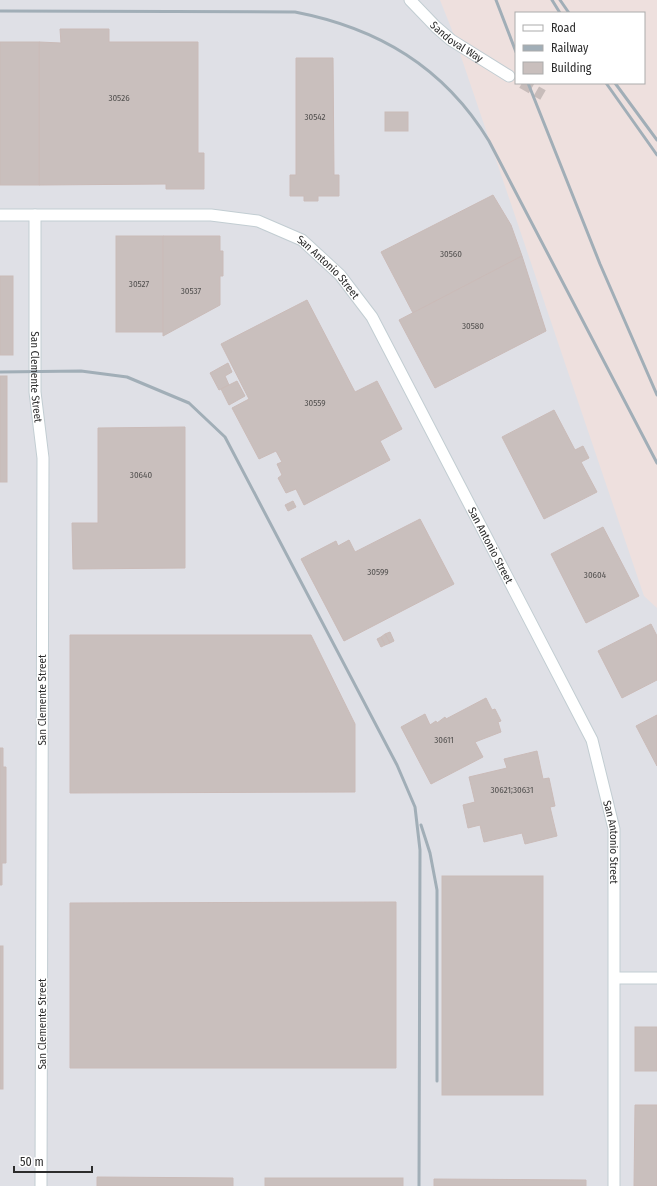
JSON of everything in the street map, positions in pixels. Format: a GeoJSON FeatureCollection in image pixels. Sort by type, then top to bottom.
{"type":"FeatureCollection","features":[{"type":"Feature","properties":{"kind":"street","name":"Sandoval Way"},"geometry":{"type":"LineString","coordinates":[[410,0],[452,40],[509,76]]}},
{"type":"Feature","properties":{"kind":"street","name":"San Antonio Street"},"geometry":{"type":"LineString","coordinates":[[0,214],[211,215],[258,221],[302,240],[340,275],[372,317],[592,740],[614,829],[614,1186]]}},
{"type":"Feature","properties":{"kind":"street","name":"San Clemente Street"},"geometry":{"type":"LineString","coordinates":[[35,215],[35,392],[43,458],[41,1186]]}},
{"type":"Feature","properties":{"kind":"street"},"geometry":{"type":"LineString","coordinates":[[615,978],[657,978]]}},
{"type":"Feature","properties":{"kind":"shaded area"},"geometry":{"type":"Polygon","coordinates":[[[0,0],[440,0],[452,30],[644,596],[657,608],[657,1186],[0,1186],[0,0]]]}},
{"type":"Feature","properties":{"kind":"building"},"geometry":{"type":"Polygon","coordinates":[[[60,29],[109,29],[109,42],[198,42],[198,153],[204,153],[204,189],[166,189],[166,184],[39,185],[39,42],[61,43],[60,29]]]}},
{"type":"Feature","properties":{"kind":"building"},"geometry":{"type":"Polygon","coordinates":[[[0,42],[39,42],[39,185],[0,185],[0,42]]]}},
{"type":"Feature","properties":{"kind":"building"},"geometry":{"type":"Polygon","coordinates":[[[296,58],[333,58],[334,175],[339,175],[339,196],[318,196],[318,201],[304,201],[304,196],[290,196],[290,175],[296,175],[296,58]]]}},
{"type":"Feature","properties":{"kind":"building"},"geometry":{"type":"Polygon","coordinates":[[[385,112],[408,112],[408,131],[385,131],[385,112]]]}},
{"type":"Feature","properties":{"kind":"building"},"geometry":{"type":"Polygon","coordinates":[[[493,195],[511,225],[522,256],[413,313],[381,252],[493,195]]]}},
{"type":"Feature","properties":{"kind":"building"},"geometry":{"type":"Polygon","coordinates":[[[116,236],[163,236],[163,332],[116,332],[116,236]]]}},
{"type":"Feature","properties":{"kind":"building"},"geometry":{"type":"Polygon","coordinates":[[[163,236],[220,236],[220,251],[223,251],[223,276],[220,276],[220,305],[163,336],[163,236]]]}},
{"type":"Feature","properties":{"kind":"building"},"geometry":{"type":"Polygon","coordinates":[[[522,256],[546,331],[435,388],[399,320],[522,256]]]}},
{"type":"Feature","properties":{"kind":"building"},"geometry":{"type":"Polygon","coordinates":[[[0,276],[13,276],[13,355],[0,355],[0,276]]]}},
{"type":"Feature","properties":{"kind":"building"},"geometry":{"type":"Polygon","coordinates":[[[307,300],[355,392],[377,381],[402,429],[380,441],[390,460],[304,505],[296,489],[286,493],[278,478],[282,475],[277,464],[282,462],[276,451],[259,459],[232,408],[249,399],[221,344],[307,300]]]}},
{"type":"Feature","properties":{"kind":"building"},"geometry":{"type":"Polygon","coordinates":[[[228,363],[232,372],[225,376],[229,385],[219,390],[210,373],[228,363]]]}},
{"type":"Feature","properties":{"kind":"building"},"geometry":{"type":"Polygon","coordinates":[[[0,376],[7,376],[7,482],[0,482],[0,376]]]}},
{"type":"Feature","properties":{"kind":"building"},"geometry":{"type":"Polygon","coordinates":[[[237,381],[245,396],[229,405],[221,389],[237,381]]]}},
{"type":"Feature","properties":{"kind":"building"},"geometry":{"type":"Polygon","coordinates":[[[554,410],[575,450],[583,446],[589,458],[581,462],[597,492],[544,519],[502,437],[554,410]]]}},
{"type":"Feature","properties":{"kind":"building"},"geometry":{"type":"Polygon","coordinates":[[[185,427],[185,568],[73,569],[72,523],[98,523],[98,428],[185,427]]]}},
{"type":"Feature","properties":{"kind":"building"},"geometry":{"type":"Polygon","coordinates":[[[293,501],[296,507],[288,511],[285,505],[293,501]]]}},
{"type":"Feature","properties":{"kind":"building"},"geometry":{"type":"Polygon","coordinates":[[[420,519],[454,584],[344,641],[301,559],[336,541],[338,546],[349,540],[355,552],[420,519]]]}},
{"type":"Feature","properties":{"kind":"building"},"geometry":{"type":"Polygon","coordinates":[[[603,527],[639,596],[586,623],[551,554],[603,527]]]}},
{"type":"Feature","properties":{"kind":"building"},"geometry":{"type":"Polygon","coordinates":[[[651,624],[657,636],[657,680],[622,698],[598,651],[651,624]]]}},
{"type":"Feature","properties":{"kind":"building"},"geometry":{"type":"Polygon","coordinates":[[[390,632],[394,641],[390,643],[385,634],[390,632]]]}},
{"type":"Feature","properties":{"kind":"building"},"geometry":{"type":"Polygon","coordinates":[[[385,634],[390,643],[385,645],[381,637],[385,634]]]}},
{"type":"Feature","properties":{"kind":"building"},"geometry":{"type":"Polygon","coordinates":[[[70,635],[311,635],[355,724],[355,792],[70,793],[70,635]]]}},
{"type":"Feature","properties":{"kind":"building"},"geometry":{"type":"Polygon","coordinates":[[[381,637],[385,645],[381,647],[377,639],[381,637]]]}},
{"type":"Feature","properties":{"kind":"building"},"geometry":{"type":"Polygon","coordinates":[[[486,698],[492,710],[495,709],[501,721],[498,722],[501,732],[475,742],[483,757],[431,784],[401,727],[425,714],[430,725],[436,721],[437,723],[445,717],[446,719],[486,698]]]}},
{"type":"Feature","properties":{"kind":"building"},"geometry":{"type":"Polygon","coordinates":[[[657,715],[657,766],[636,726],[657,715]]]}},
{"type":"Feature","properties":{"kind":"building"},"geometry":{"type":"Polygon","coordinates":[[[0,748],[3,748],[3,767],[6,767],[6,863],[2,863],[2,885],[0,885],[0,748]]]}},
{"type":"Feature","properties":{"kind":"building"},"geometry":{"type":"Polygon","coordinates":[[[537,751],[543,779],[549,778],[555,806],[550,807],[557,836],[525,844],[522,833],[484,842],[480,825],[468,828],[463,805],[475,802],[469,777],[507,768],[504,759],[537,751]]]}},
{"type":"Feature","properties":{"kind":"building"},"geometry":{"type":"Polygon","coordinates":[[[442,876],[543,876],[543,1095],[442,1095],[442,876]]]}},
{"type":"Feature","properties":{"kind":"building"},"geometry":{"type":"Polygon","coordinates":[[[396,902],[396,1068],[70,1068],[70,903],[396,902]]]}},
{"type":"Feature","properties":{"kind":"building"},"geometry":{"type":"Polygon","coordinates":[[[0,946],[3,946],[3,1089],[0,1089],[0,946]]]}},
{"type":"Feature","properties":{"kind":"building"},"geometry":{"type":"Polygon","coordinates":[[[635,1027],[657,1027],[657,1071],[635,1071],[635,1027]]]}},
{"type":"Feature","properties":{"kind":"building"},"geometry":{"type":"Polygon","coordinates":[[[635,1105],[657,1105],[657,1186],[634,1186],[635,1105]]]}},
{"type":"Feature","properties":{"kind":"building"},"geometry":{"type":"Polygon","coordinates":[[[97,1177],[233,1178],[233,1186],[97,1186],[97,1177]]]}},
{"type":"Feature","properties":{"kind":"building"},"geometry":{"type":"Polygon","coordinates":[[[265,1178],[403,1178],[403,1186],[265,1186],[265,1178]]]}},
{"type":"Feature","properties":{"kind":"building"},"geometry":{"type":"Polygon","coordinates":[[[434,1179],[586,1180],[586,1186],[434,1186],[434,1179]]]}},
{"type":"Feature","properties":{"kind":"tunnel"},"geometry":{"type":"LineString","coordinates":[[524,84],[543,95]]}},
{"type":"Feature","properties":{"kind":"railway"},"geometry":{"type":"LineString","coordinates":[[496,0],[515,49]]}},
{"type":"Feature","properties":{"kind":"railway"},"geometry":{"type":"LineString","coordinates":[[552,0],[559,12]]}},
{"type":"Feature","properties":{"kind":"railway"},"geometry":{"type":"LineString","coordinates":[[560,0],[568,12]]}},
{"type":"Feature","properties":{"kind":"railway"},"geometry":{"type":"LineString","coordinates":[[0,11],[295,12],[354,28],[381,40],[406,55],[430,72],[451,92],[471,115],[489,141],[657,463]]}},
{"type":"Feature","properties":{"kind":"railway"},"geometry":{"type":"LineString","coordinates":[[528,84],[600,264],[657,395]]}},
{"type":"Feature","properties":{"kind":"railway"},"geometry":{"type":"LineString","coordinates":[[607,84],[657,155]]}},
{"type":"Feature","properties":{"kind":"railway"},"geometry":{"type":"LineString","coordinates":[[616,84],[657,140]]}},
{"type":"Feature","properties":{"kind":"railway"},"geometry":{"type":"LineString","coordinates":[[0,372],[81,371],[127,377],[189,403],[225,437],[397,765],[415,807],[420,850],[419,1186]]}},
{"type":"Feature","properties":{"kind":"railway"},"geometry":{"type":"LineString","coordinates":[[421,825],[430,853],[437,890],[437,1081]]}}]}
